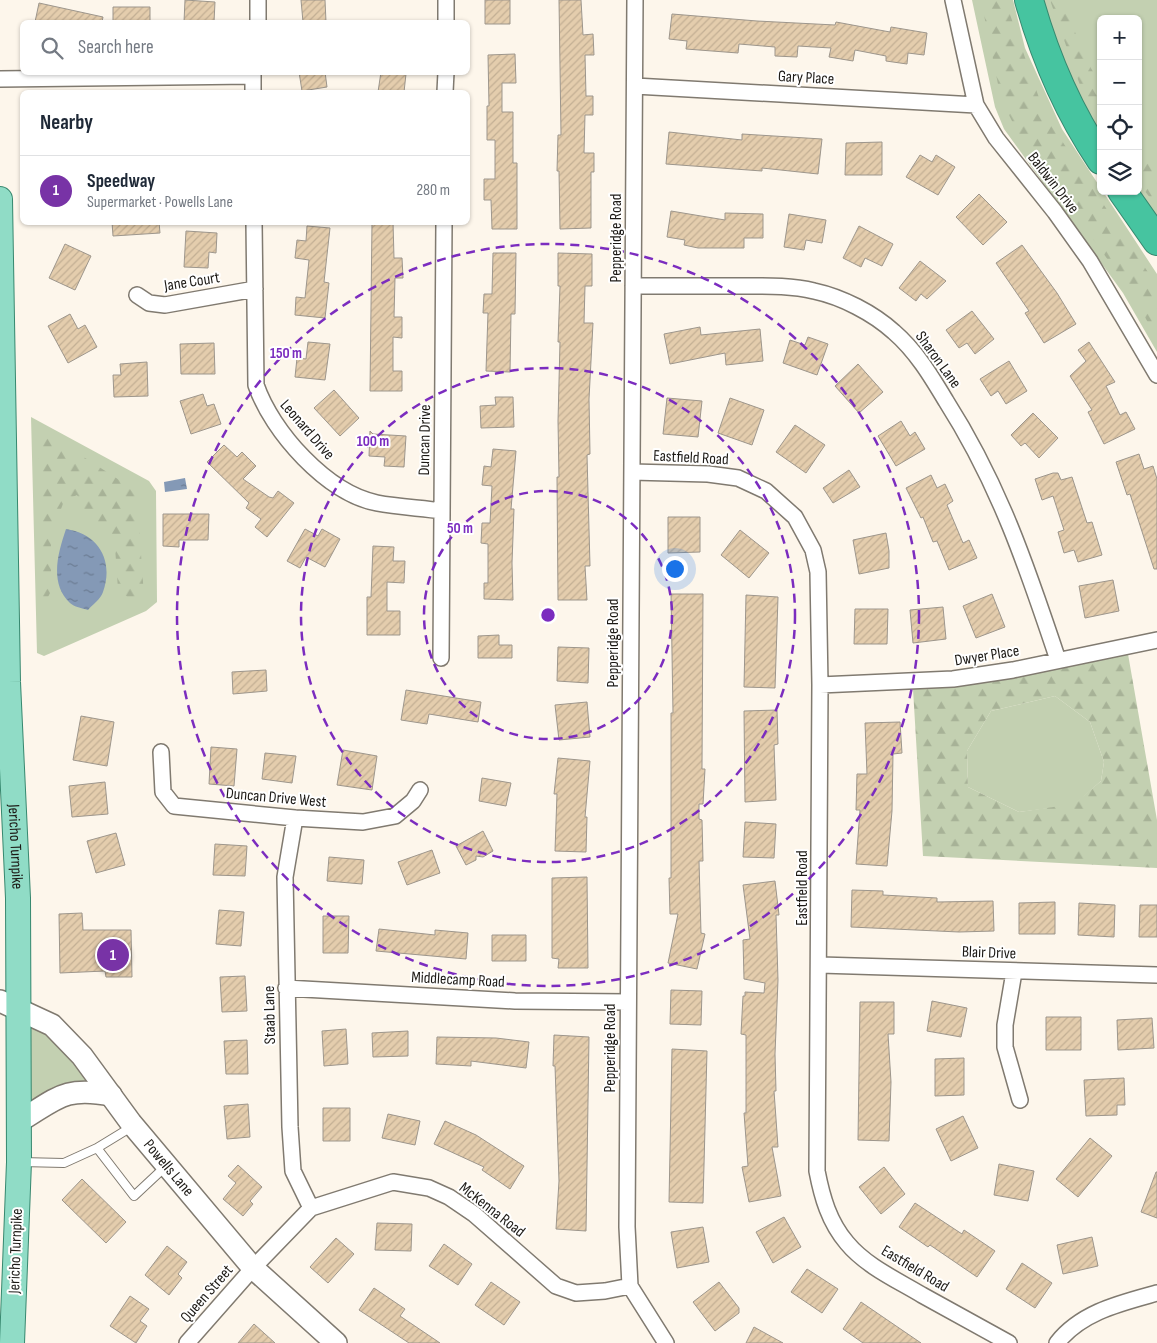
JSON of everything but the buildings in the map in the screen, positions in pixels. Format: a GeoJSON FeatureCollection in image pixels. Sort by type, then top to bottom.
{"type":"FeatureCollection","features":[{"type":"Feature","properties":{"kind":"highway"},"geometry":{"type":"LineString","coordinates":[[1029,0],[1046,54],[1060,86],[1097,154]]}},
{"type":"Feature","properties":{"kind":"highway"},"geometry":{"type":"LineString","coordinates":[[1125,195],[1157,241]]}},
{"type":"Feature","properties":{"kind":"main road","name":"Jericho Turnpike"},"geometry":{"type":"LineString","coordinates":[[0,199],[8,682],[18,898],[9,1004],[18,1122],[19,1162],[12,1343]]}},
{"type":"Feature","properties":{"kind":"street"},"geometry":{"type":"LineString","coordinates":[[258,0],[258,20]]}},
{"type":"Feature","properties":{"kind":"street"},"geometry":{"type":"LineString","coordinates":[[446,0],[446,20]]}},
{"type":"Feature","properties":{"kind":"street","name":"Pepperidge Road"},"geometry":{"type":"LineString","coordinates":[[630,1286],[627,1227],[635,0]]}},
{"type":"Feature","properties":{"kind":"street","name":"Baldwin Drive"},"geometry":{"type":"LineString","coordinates":[[953,0],[976,105],[996,138],[1055,212],[1090,261],[1157,374]]}},
{"type":"Feature","properties":{"kind":"street"},"geometry":{"type":"LineString","coordinates":[[0,79],[202,75]]}},
{"type":"Feature","properties":{"kind":"street"},"geometry":{"type":"LineString","coordinates":[[252,75],[252,90]]}},
{"type":"Feature","properties":{"kind":"street"},"geometry":{"type":"LineString","coordinates":[[445,90],[446,75]]}},
{"type":"Feature","properties":{"kind":"street","name":"Gary Place"},"geometry":{"type":"LineString","coordinates":[[635,86],[976,105]]}},
{"type":"Feature","properties":{"kind":"street","name":"Leonard Drive"},"geometry":{"type":"LineString","coordinates":[[254,225],[256,385],[263,405],[272,419],[313,466],[338,487],[376,503],[442,511]]}},
{"type":"Feature","properties":{"kind":"street","name":"Duncan Drive"},"geometry":{"type":"LineString","coordinates":[[441,658],[444,225]]}},
{"type":"Feature","properties":{"kind":"street","name":"Sharon Lane"},"geometry":{"type":"LineString","coordinates":[[633,286],[778,286],[815,291],[858,308],[896,333],[916,355],[931,376],[966,432],[987,472],[1020,546],[1058,660]]}},
{"type":"Feature","properties":{"kind":"street","name":"Jane Court"},"geometry":{"type":"LineString","coordinates":[[137,295],[149,303],[165,305],[256,289]]}},
{"type":"Feature","properties":{"kind":"street","name":"Eastfield Road"},"geometry":{"type":"LineString","coordinates":[[632,472],[708,474],[738,478],[766,491],[795,517],[813,550],[818,572],[820,684],[820,965],[817,1170],[822,1200],[839,1231],[858,1254],[887,1275],[1008,1343]]}},
{"type":"Feature","properties":{"kind":"street","name":"Dwyer Place"},"geometry":{"type":"LineString","coordinates":[[820,684],[887,684],[953,679],[1014,670],[1157,640]]}},
{"type":"Feature","properties":{"kind":"street","name":"Duncan Drive West"},"geometry":{"type":"LineString","coordinates":[[161,752],[163,792],[174,806],[295,818],[363,822],[395,816],[413,801],[420,790]]}},
{"type":"Feature","properties":{"kind":"street","name":"Staab Lane"},"geometry":{"type":"LineString","coordinates":[[295,818],[285,877],[290,1127],[293,1171],[311,1208]]}},
{"type":"Feature","properties":{"kind":"street","name":"Blair Drive"},"geometry":{"type":"LineString","coordinates":[[820,965],[1157,975]]}},
{"type":"Feature","properties":{"kind":"street"},"geometry":{"type":"LineString","coordinates":[[1014,972],[1005,1025],[1005,1047],[1020,1100]]}},
{"type":"Feature","properties":{"kind":"street","name":"Middlecamp Road"},"geometry":{"type":"LineString","coordinates":[[286,988],[515,1000],[628,1002]]}},
{"type":"Feature","properties":{"kind":"street","name":"Powells Lane"},"geometry":{"type":"LineString","coordinates":[[9,1004],[52,1025],[82,1056],[133,1126],[253,1268],[336,1343]]}},
{"type":"Feature","properties":{"kind":"street"},"geometry":{"type":"LineString","coordinates":[[18,1122],[66,1093],[88,1091],[111,1095]]}},
{"type":"Feature","properties":{"kind":"street","name":"McKenna Road"},"geometry":{"type":"LineString","coordinates":[[253,1268],[311,1208],[394,1182],[429,1188],[449,1197],[474,1214],[556,1286],[576,1293],[605,1291],[630,1286]]}},
{"type":"Feature","properties":{"kind":"street","name":"Queen Street"},"geometry":{"type":"LineString","coordinates":[[187,1343],[253,1268]]}},
{"type":"Feature","properties":{"kind":"street"},"geometry":{"type":"LineString","coordinates":[[630,1286],[666,1343]]}},
{"type":"Feature","properties":{"kind":"street"},"geometry":{"type":"LineString","coordinates":[[1057,1343],[1078,1323],[1108,1307],[1157,1293]]}},
{"type":"Feature","properties":{"kind":"lane"},"geometry":{"type":"LineString","coordinates":[[19,1162],[64,1163],[97,1148],[133,1126]]}},
{"type":"Feature","properties":{"kind":"lane"},"geometry":{"type":"LineString","coordinates":[[97,1148],[134,1196],[167,1166]]}},
{"type":"Feature","properties":{"kind":"green space"},"geometry":{"type":"Polygon","coordinates":[[[972,0],[1013,0],[1025,48],[1062,129],[1097,182],[1097,195],[1105,195],[1157,274],[1157,352],[1123,293],[1004,129],[995,107],[972,0]]]}},
{"type":"Feature","properties":{"kind":"green space"},"geometry":{"type":"Polygon","coordinates":[[[981,0],[1005,0],[1045,115],[1157,286],[1157,340],[1134,296],[1021,139],[1001,99],[981,0]]]}},
{"type":"Feature","properties":{"kind":"green space"},"geometry":{"type":"Polygon","coordinates":[[[1041,0],[1157,0],[1157,220],[1141,195],[1142,15],[1097,15],[1097,135],[1052,42],[1041,0]]]}},
{"type":"Feature","properties":{"kind":"green space"},"geometry":{"type":"Polygon","coordinates":[[[1050,0],[1064,0],[1082,52],[1097,79],[1097,120],[1087,105],[1050,0]]]}},
{"type":"Feature","properties":{"kind":"green space"},"geometry":{"type":"Polygon","coordinates":[[[1142,153],[1157,174],[1157,206],[1142,188],[1142,153]]]}},
{"type":"Feature","properties":{"kind":"green space"},"geometry":{"type":"Polygon","coordinates":[[[31,417],[149,481],[156,491],[157,602],[146,611],[44,656],[37,653],[31,417]]]}},
{"type":"Feature","properties":{"kind":"green space"},"geometry":{"type":"Polygon","coordinates":[[[48,434],[127,485],[137,498],[144,596],[132,601],[118,589],[115,547],[92,524],[77,495],[64,501],[51,536],[51,591],[43,607],[38,437],[48,434]]]}},
{"type":"Feature","properties":{"kind":"green space"},"geometry":{"type":"Polygon","coordinates":[[[1128,654],[1157,820],[1157,868],[923,856],[913,689],[994,680],[1128,654]],[[1055,696],[991,711],[967,751],[968,787],[1019,812],[1074,804],[1101,781],[1104,762],[1090,722],[1055,696]]]}},
{"type":"Feature","properties":{"kind":"green space"},"geometry":{"type":"Polygon","coordinates":[[[1055,696],[1090,722],[1104,762],[1101,781],[1074,805],[1019,812],[968,787],[967,751],[991,711],[1055,696]]]}},
{"type":"Feature","properties":{"kind":"green space"},"geometry":{"type":"Polygon","coordinates":[[[26,1018],[50,1031],[97,1086],[75,1084],[59,1087],[43,1095],[26,1108],[26,1018]]]}},
{"type":"Feature","properties":{"kind":"water"},"geometry":{"type":"Polygon","coordinates":[[[185,478],[187,489],[165,492],[164,482],[185,478]]]}},
{"type":"Feature","properties":{"kind":"water"},"geometry":{"type":"Polygon","coordinates":[[[66,529],[78,532],[95,543],[105,560],[106,581],[102,595],[88,610],[70,603],[63,595],[59,586],[57,577],[58,558],[66,529]]]}},
{"type":"Feature","properties":{"kind":"place","name":"Speedway"},"geometry":{"type":"Point","coordinates":[113,955]}}]}
